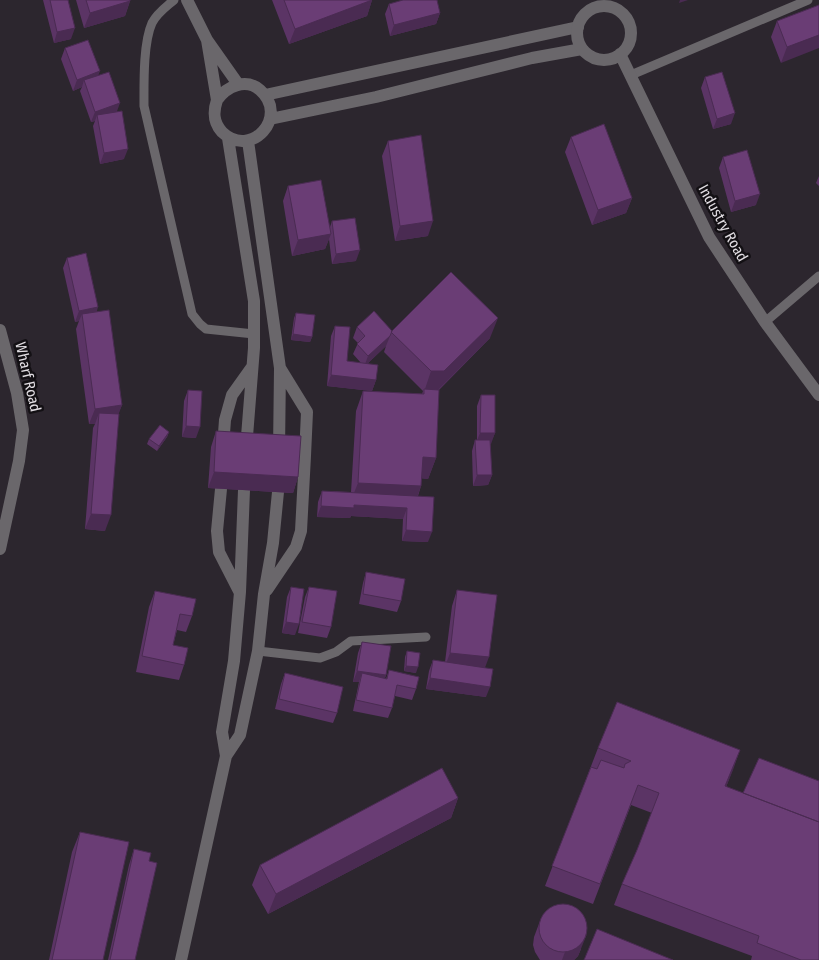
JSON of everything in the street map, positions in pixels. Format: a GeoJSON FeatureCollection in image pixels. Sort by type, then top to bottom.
{"type":"FeatureCollection","features":[{"type":"Feature","properties":{"kind":"street"},"geometry":{"type":"LineString","coordinates":[[187,0],[207,40],[238,84]]}},
{"type":"Feature","properties":{"kind":"street"},"geometry":{"type":"LineString","coordinates":[[598,3],[620,11],[629,24],[631,34],[629,43],[620,54],[602,60],[594,58],[582,50],[578,41],[579,23],[586,13],[598,3]]}},
{"type":"Feature","properties":{"kind":"street"},"geometry":{"type":"LineString","coordinates":[[265,95],[578,27]]}},
{"type":"Feature","properties":{"kind":"street"},"geometry":{"type":"LineString","coordinates":[[207,40],[217,100]]}},
{"type":"Feature","properties":{"kind":"street"},"geometry":{"type":"LineString","coordinates":[[270,119],[376,97],[532,58],[582,50]]}},
{"type":"Feature","properties":{"kind":"street","name":"Industry Road"},"geometry":{"type":"LineString","coordinates":[[620,54],[709,236],[764,322],[819,395]]}},
{"type":"Feature","properties":{"kind":"street"},"geometry":{"type":"LineString","coordinates":[[238,84],[248,84],[258,88],[265,95],[270,106],[270,119],[265,131],[257,137],[248,141],[238,141],[228,138],[218,128],[214,119],[214,109],[217,100],[229,88],[238,84]]}},
{"type":"Feature","properties":{"kind":"street"},"geometry":{"type":"LineString","coordinates":[[228,138],[254,301],[254,334],[246,449]]}},
{"type":"Feature","properties":{"kind":"street"},"geometry":{"type":"LineString","coordinates":[[248,141],[280,368],[279,451]]}},
{"type":"Feature","properties":{"kind":"street","name":"Wharf Road"},"geometry":{"type":"LineString","coordinates":[[0,330],[18,393],[23,430],[19,460],[0,549]]}},
{"type":"Feature","properties":{"kind":"street"},"geometry":{"type":"LineString","coordinates":[[223,448],[224,420],[232,395],[252,367]]}},
{"type":"Feature","properties":{"kind":"street"},"geometry":{"type":"LineString","coordinates":[[264,594],[296,546],[300,531],[307,412],[280,368]]}},
{"type":"Feature","properties":{"kind":"street"},"geometry":{"type":"LineString","coordinates":[[221,489],[217,531],[220,552],[240,592]]}},
{"type":"Feature","properties":{"kind":"street"},"geometry":{"type":"LineString","coordinates":[[226,756],[222,732],[234,660],[240,592],[244,490]]}},
{"type":"Feature","properties":{"kind":"street"},"geometry":{"type":"LineString","coordinates":[[181,960],[226,756],[240,735],[258,651],[278,492]]}},
{"type":"Feature","properties":{"kind":"lane"},"geometry":{"type":"LineString","coordinates":[[174,0],[160,12],[152,24],[146,50],[144,106],[192,314],[206,329],[254,334]]}},
{"type":"Feature","properties":{"kind":"lane"},"geometry":{"type":"LineString","coordinates":[[630,75],[808,0]]}},
{"type":"Feature","properties":{"kind":"lane"},"geometry":{"type":"LineString","coordinates":[[764,322],[819,276]]}},
{"type":"Feature","properties":{"kind":"lane"},"geometry":{"type":"LineString","coordinates":[[258,651],[320,658],[336,652],[351,641],[426,637]]}},
{"type":"Feature","properties":{"kind":"building"},"geometry":{"type":"Polygon","coordinates":[[[50,0],[68,0],[75,28],[57,32],[50,0]]]}},
{"type":"Feature","properties":{"kind":"building"},"geometry":{"type":"Polygon","coordinates":[[[86,0],[130,0],[130,1],[90,13],[86,0]]]}},
{"type":"Feature","properties":{"kind":"building"},"geometry":{"type":"Polygon","coordinates":[[[284,0],[372,0],[295,29],[284,0]]]}},
{"type":"Feature","properties":{"kind":"building"},"geometry":{"type":"Polygon","coordinates":[[[403,0],[437,0],[440,13],[394,25],[389,4],[403,0]]]}},
{"type":"Feature","properties":{"kind":"building"},"geometry":{"type":"Polygon","coordinates":[[[819,5],[819,35],[787,47],[777,21],[819,5]]]}},
{"type":"Feature","properties":{"kind":"building"},"geometry":{"type":"Polygon","coordinates":[[[88,40],[100,71],[77,80],[65,48],[88,40]]]}},
{"type":"Feature","properties":{"kind":"building"},"geometry":{"type":"Polygon","coordinates":[[[109,72],[120,103],[95,112],[84,80],[109,72]]]}},
{"type":"Feature","properties":{"kind":"building"},"geometry":{"type":"Polygon","coordinates":[[[722,72],[735,113],[717,119],[705,77],[722,72]]]}},
{"type":"Feature","properties":{"kind":"building"},"geometry":{"type":"Polygon","coordinates":[[[122,111],[128,149],[104,153],[97,115],[122,111]]]}},
{"type":"Feature","properties":{"kind":"building"},"geometry":{"type":"Polygon","coordinates":[[[604,124],[632,198],[598,210],[571,137],[604,124]]]}},
{"type":"Feature","properties":{"kind":"building"},"geometry":{"type":"Polygon","coordinates":[[[421,135],[433,221],[400,226],[388,141],[421,135]]]}},
{"type":"Feature","properties":{"kind":"building"},"geometry":{"type":"Polygon","coordinates":[[[747,150],[760,194],[735,201],[723,157],[747,150]]]}},
{"type":"Feature","properties":{"kind":"building"},"geometry":{"type":"Polygon","coordinates":[[[321,180],[331,234],[298,240],[288,186],[321,180]]]}},
{"type":"Feature","properties":{"kind":"building"},"geometry":{"type":"Polygon","coordinates":[[[355,218],[360,250],[336,254],[332,221],[355,218]]]}},
{"type":"Feature","properties":{"kind":"building"},"geometry":{"type":"Polygon","coordinates":[[[86,253],[98,307],[79,311],[67,258],[86,253]]]}},
{"type":"Feature","properties":{"kind":"building"},"geometry":{"type":"Polygon","coordinates":[[[451,272],[498,318],[444,371],[431,371],[391,332],[451,272]]]}},
{"type":"Feature","properties":{"kind":"building"},"geometry":{"type":"Polygon","coordinates":[[[109,310],[122,405],[95,409],[82,314],[109,310]]]}},
{"type":"Feature","properties":{"kind":"building"},"geometry":{"type":"Polygon","coordinates":[[[374,311],[392,331],[390,336],[368,356],[357,344],[365,336],[357,327],[374,311]]]}},
{"type":"Feature","properties":{"kind":"building"},"geometry":{"type":"Polygon","coordinates":[[[296,313],[315,315],[312,337],[293,334],[296,313]]]}},
{"type":"Feature","properties":{"kind":"building"},"geometry":{"type":"Polygon","coordinates":[[[335,326],[350,327],[347,361],[378,365],[376,380],[331,375],[335,326]]]}},
{"type":"Feature","properties":{"kind":"building"},"geometry":{"type":"Polygon","coordinates":[[[424,389],[439,390],[436,458],[423,457],[421,486],[358,483],[363,391],[424,394],[424,389]]]}},
{"type":"Feature","properties":{"kind":"building"},"geometry":{"type":"Polygon","coordinates":[[[188,390],[202,391],[200,427],[186,426],[188,390]]]}},
{"type":"Feature","properties":{"kind":"building"},"geometry":{"type":"Polygon","coordinates":[[[481,395],[495,395],[495,433],[480,433],[481,395]]]}},
{"type":"Feature","properties":{"kind":"building"},"geometry":{"type":"Polygon","coordinates":[[[99,413],[119,414],[111,515],[91,514],[99,413]]]}},
{"type":"Feature","properties":{"kind":"building"},"geometry":{"type":"Polygon","coordinates":[[[160,425],[169,432],[159,446],[149,439],[160,425]]]}},
{"type":"Feature","properties":{"kind":"building"},"geometry":{"type":"Polygon","coordinates":[[[216,431],[301,436],[298,477],[214,472],[216,431]]]}},
{"type":"Feature","properties":{"kind":"building"},"geometry":{"type":"Polygon","coordinates":[[[475,440],[490,440],[492,475],[477,475],[475,440]]]}},
{"type":"Feature","properties":{"kind":"building"},"geometry":{"type":"Polygon","coordinates":[[[322,491],[434,497],[432,532],[406,530],[407,508],[354,505],[354,508],[321,506],[322,491]]]}},
{"type":"Feature","properties":{"kind":"building"},"geometry":{"type":"Polygon","coordinates":[[[366,572],[405,579],[401,601],[363,594],[366,572]]]}},
{"type":"Feature","properties":{"kind":"building"},"geometry":{"type":"Polygon","coordinates":[[[291,587],[304,589],[299,624],[286,622],[291,587]]]}},
{"type":"Feature","properties":{"kind":"building"},"geometry":{"type":"Polygon","coordinates":[[[309,587],[337,591],[331,627],[302,622],[309,587]]]}},
{"type":"Feature","properties":{"kind":"building"},"geometry":{"type":"Polygon","coordinates":[[[457,590],[497,595],[489,657],[450,653],[457,590]]]}},
{"type":"Feature","properties":{"kind":"building"},"geometry":{"type":"Polygon","coordinates":[[[155,591],[196,599],[192,616],[180,614],[173,645],[188,648],[184,665],[142,656],[155,591]]]}},
{"type":"Feature","properties":{"kind":"building"},"geometry":{"type":"Polygon","coordinates":[[[362,642],[391,646],[386,675],[357,671],[362,642]]]}},
{"type":"Feature","properties":{"kind":"building"},"geometry":{"type":"Polygon","coordinates":[[[407,651],[420,653],[418,667],[406,666],[407,651]]]}},
{"type":"Feature","properties":{"kind":"building"},"geometry":{"type":"Polygon","coordinates":[[[433,660],[493,669],[490,687],[430,678],[433,660]]]}},
{"type":"Feature","properties":{"kind":"building"},"geometry":{"type":"Polygon","coordinates":[[[389,670],[419,677],[416,689],[397,685],[392,708],[356,700],[362,673],[387,679],[389,670]]]}},
{"type":"Feature","properties":{"kind":"building"},"geometry":{"type":"Polygon","coordinates":[[[285,673],[343,687],[337,713],[279,699],[285,673]]]}},
{"type":"Feature","properties":{"kind":"building"},"geometry":{"type":"Polygon","coordinates":[[[617,702],[740,750],[725,786],[819,822],[819,960],[801,960],[757,943],[759,936],[622,884],[659,793],[638,785],[600,884],[552,866],[591,767],[597,769],[601,760],[624,768],[625,764],[631,761],[598,748],[617,702]]]}},
{"type":"Feature","properties":{"kind":"building"},"geometry":{"type":"Polygon","coordinates":[[[759,758],[819,781],[819,822],[743,793],[759,758]]]}},
{"type":"Feature","properties":{"kind":"building"},"geometry":{"type":"Polygon","coordinates":[[[442,768],[458,798],[276,894],[260,865],[442,768]]]}},
{"type":"Feature","properties":{"kind":"building"},"geometry":{"type":"Polygon","coordinates":[[[80,832],[129,842],[103,960],[52,960],[80,832]]]}},
{"type":"Feature","properties":{"kind":"building"},"geometry":{"type":"Polygon","coordinates":[[[134,849],[151,853],[149,861],[157,863],[135,960],[110,960],[134,849]]]}},
{"type":"Feature","properties":{"kind":"building"},"geometry":{"type":"Polygon","coordinates":[[[563,904],[572,906],[580,911],[585,919],[587,928],[585,937],[580,945],[572,950],[563,952],[554,950],[546,945],[541,937],[539,928],[541,919],[546,911],[554,906],[563,904]]]}},
{"type":"Feature","properties":{"kind":"building"},"geometry":{"type":"Polygon","coordinates":[[[597,929],[673,960],[584,960],[597,929]]]}}]}
